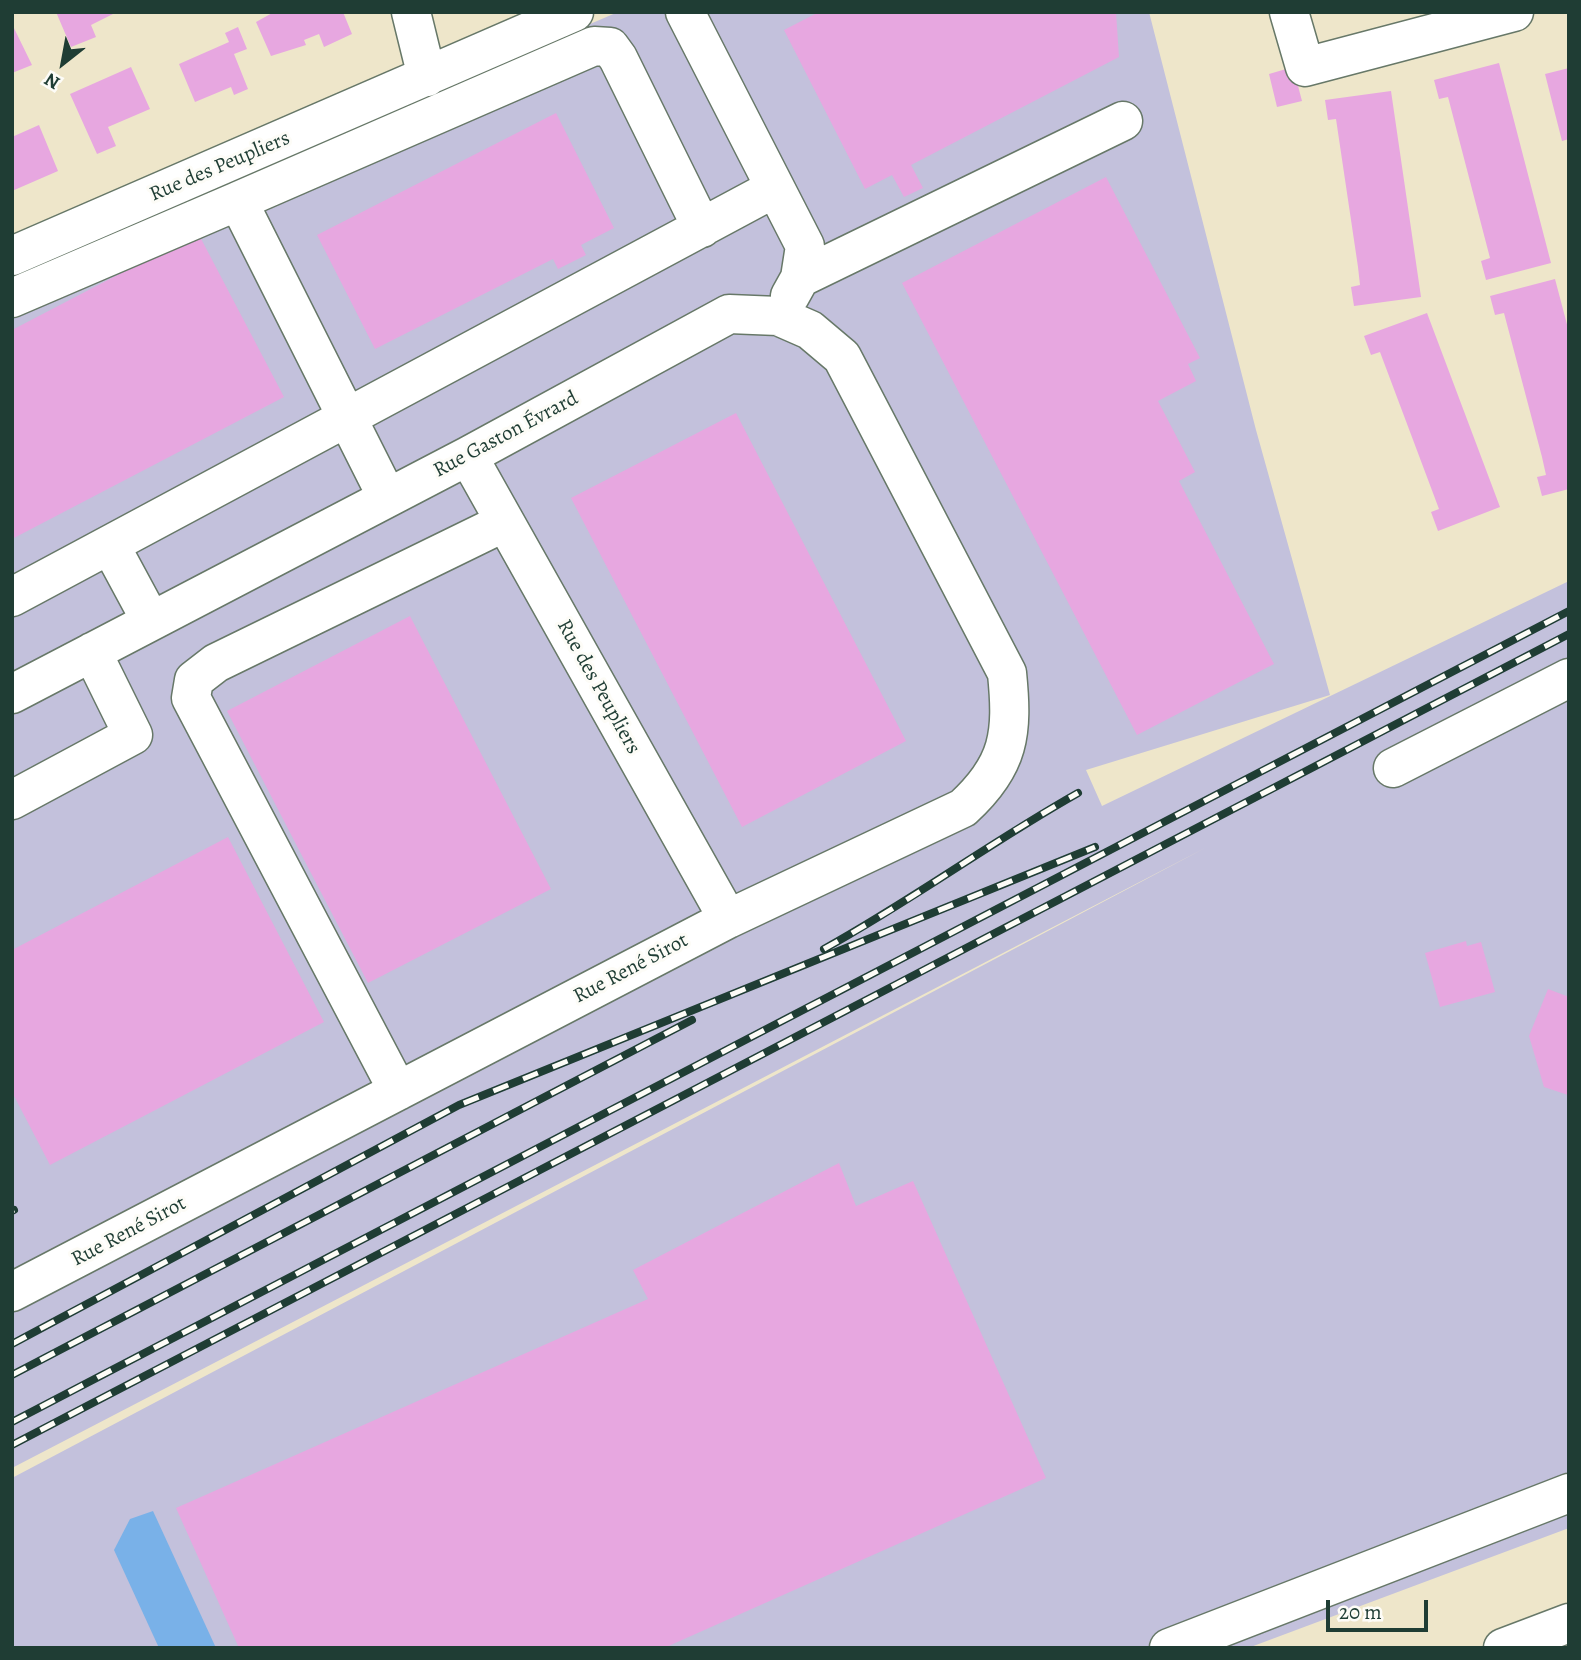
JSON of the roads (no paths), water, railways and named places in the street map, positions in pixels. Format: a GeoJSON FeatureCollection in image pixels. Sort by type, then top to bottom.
{"type":"FeatureCollection","features":[{"type":"Feature","properties":{"kind":"main road"},"geometry":{"type":"LineString","coordinates":[[411,12],[427,77]]}},
{"type":"Feature","properties":{"kind":"main road","name":"Rue des Peupliers"},"geometry":{"type":"LineString","coordinates":[[12,256],[574,12]]}},
{"type":"Feature","properties":{"kind":"main road"},"geometry":{"type":"LineString","coordinates":[[684,12],[805,246],[800,278],[778,316]]}},
{"type":"Feature","properties":{"kind":"main road"},"geometry":{"type":"LineString","coordinates":[[1289,12],[1306,67],[1514,12]]}},
{"type":"Feature","properties":{"kind":"main road"},"geometry":{"type":"LineString","coordinates":[[12,298],[594,46],[610,47],[618,58],[702,228]]}},
{"type":"Feature","properties":{"kind":"main road"},"geometry":{"type":"LineString","coordinates":[[800,278],[1123,121]]}},
{"type":"Feature","properties":{"kind":"main road"},"geometry":{"type":"LineString","coordinates":[[12,597],[775,188]]}},
{"type":"Feature","properties":{"kind":"main road"},"geometry":{"type":"LineString","coordinates":[[238,201],[387,497]]}},
{"type":"Feature","properties":{"kind":"main road","name":"Rue Gaston Évrard"},"geometry":{"type":"LineString","coordinates":[[12,694],[468,456],[729,314],[778,316],[810,330],[842,357],[924,514]]}},
{"type":"Feature","properties":{"kind":"main road","name":"Rue des Peupliers"},"geometry":{"type":"LineString","coordinates":[[468,456],[728,919]]}},
{"type":"Feature","properties":{"kind":"main road","name":"Rue René Sirot"},"geometry":{"type":"LineString","coordinates":[[12,1292],[728,919],[963,808],[988,785],[1001,757],[1011,719],[1007,673],[924,514]]}},
{"type":"Feature","properties":{"kind":"main road"},"geometry":{"type":"LineString","coordinates":[[398,1091],[191,698],[194,680],[216,663],[505,522]]}},
{"type":"Feature","properties":{"kind":"main road"},"geometry":{"type":"LineString","coordinates":[[110,545],[151,621]]}},
{"type":"Feature","properties":{"kind":"main road"},"geometry":{"type":"LineString","coordinates":[[12,800],[133,735],[92,652]]}},
{"type":"Feature","properties":{"kind":"main road"},"geometry":{"type":"LineString","coordinates":[[1393,768],[1569,678]]}},
{"type":"Feature","properties":{"kind":"main road"},"geometry":{"type":"LineString","coordinates":[[1169,1648],[1563,1491]]}},
{"type":"Feature","properties":{"kind":"main road"},"geometry":{"type":"LineString","coordinates":[[1503,1648],[1569,1623]]}},
{"type":"Feature","properties":{"kind":"water"},"geometry":{"type":"Polygon","coordinates":[[[153,1511],[216,1648],[159,1648],[114,1550],[130,1519],[153,1511]]]}},
{"type":"Feature","properties":{"kind":"railway"},"geometry":{"type":"LineString","coordinates":[[12,1422],[1569,611]]}},
{"type":"Feature","properties":{"kind":"railway"},"geometry":{"type":"LineString","coordinates":[[12,1445],[1569,634]]}},
{"type":"Feature","properties":{"kind":"railway"},"geometry":{"type":"LineString","coordinates":[[824,949],[1078,793]]}},
{"type":"Feature","properties":{"kind":"railway"},"geometry":{"type":"LineString","coordinates":[[12,1344],[459,1105],[1095,847]]}},
{"type":"Feature","properties":{"kind":"railway"},"geometry":{"type":"LineString","coordinates":[[12,1375],[692,1020]]}}]}
